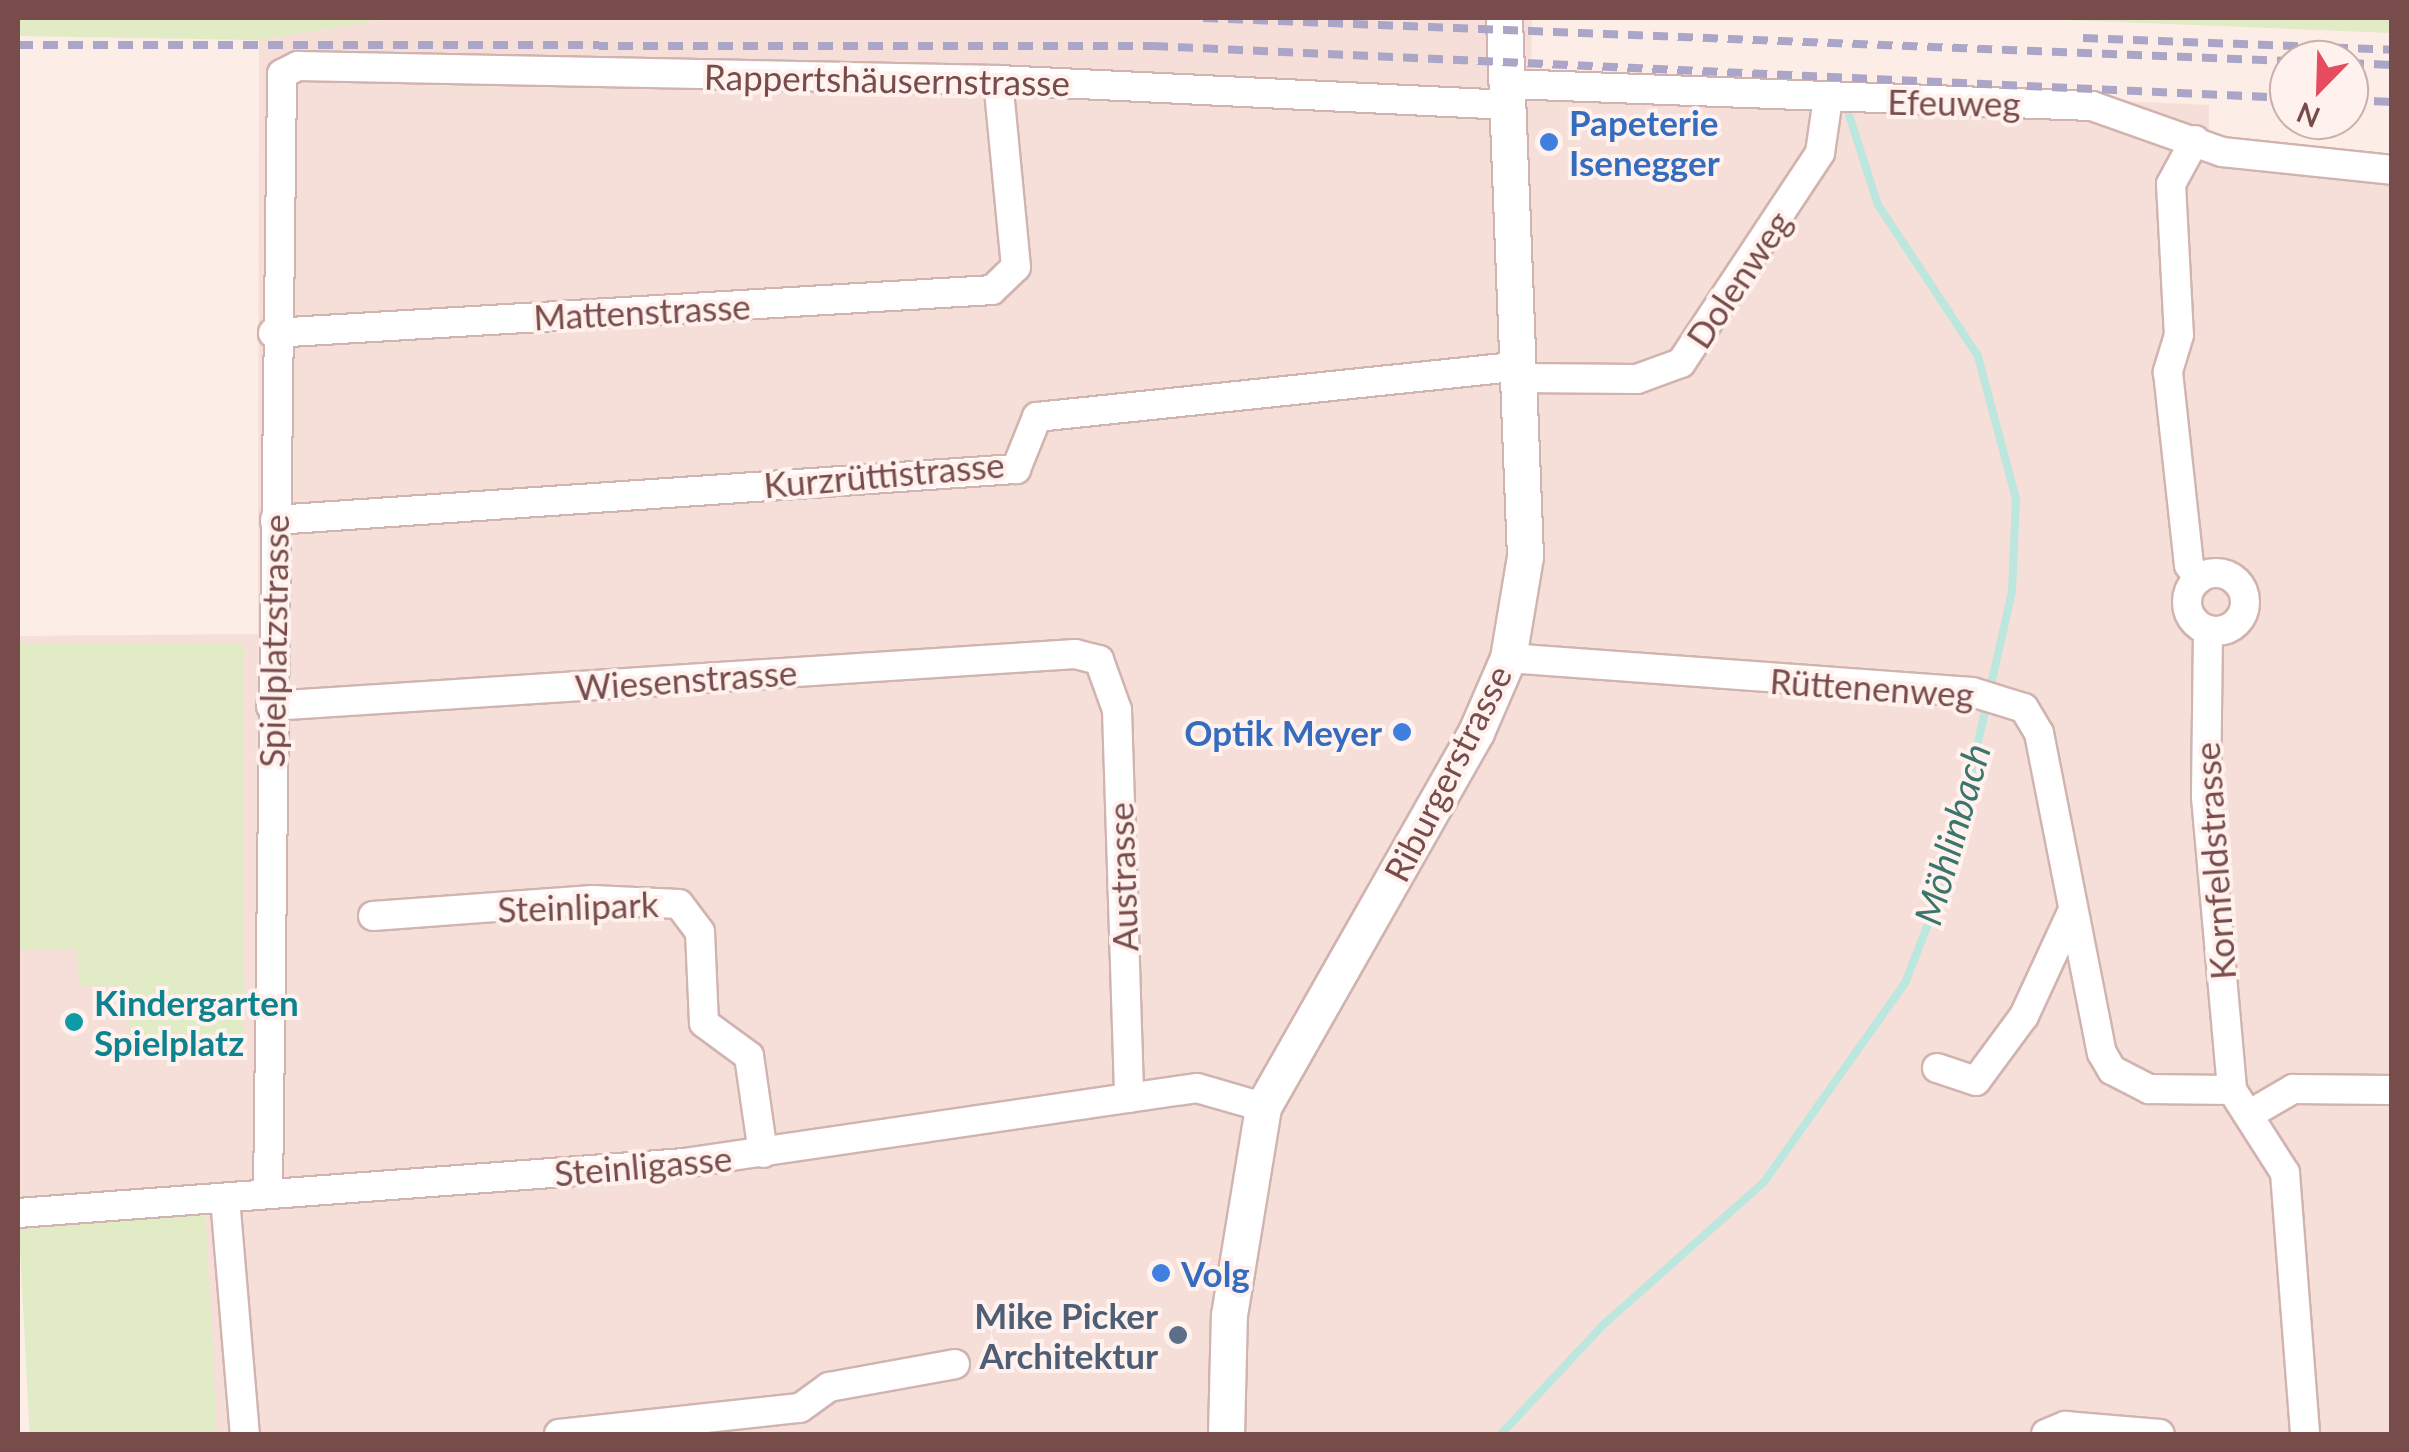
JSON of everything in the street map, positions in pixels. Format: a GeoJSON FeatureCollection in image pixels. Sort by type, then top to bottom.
{"type":"FeatureCollection","features":[{"type":"Feature","properties":{"kind":"street","name":"Riburgerstrasse"},"geometry":{"type":"LineString","coordinates":[[1226,1434],[1229,1315],[1263,1107],[1476,732],[1508,658],[1525,556],[1504,18]]}},
{"type":"Feature","properties":{"kind":"street","name":"Rappertshäusernstrasse"},"geometry":{"type":"LineString","coordinates":[[276,88],[298,66],[1508,94]]}},
{"type":"Feature","properties":{"kind":"street","name":"Mattenstrasse"},"geometry":{"type":"LineString","coordinates":[[273,333],[1008,283],[1016,267],[998,80]]}},
{"type":"Feature","properties":{"kind":"street","name":"Spielplatzstrasse"},"geometry":{"type":"LineString","coordinates":[[268,1194],[276,88]]}},
{"type":"Feature","properties":{"kind":"street","name":"Efeuweg"},"geometry":{"type":"LineString","coordinates":[[1508,94],[2092,106],[2222,152],[2392,170]]}},
{"type":"Feature","properties":{"kind":"street","name":"Dolenweg"},"geometry":{"type":"LineString","coordinates":[[1520,372],[1637,379],[1681,363],[1820,153],[1828,98]]}},
{"type":"Feature","properties":{"kind":"street","name":"Kornfeldstrasse"},"geometry":{"type":"LineString","coordinates":[[2196,140],[2171,184],[2178,335],[2168,372],[2190,565],[2199,579],[2186,602],[2208,632],[2206,797],[2232,1090]]}},
{"type":"Feature","properties":{"kind":"street","name":"Kurzrüttistrasse"},"geometry":{"type":"LineString","coordinates":[[274,520],[1016,469],[1036,416],[1520,372]]}},
{"type":"Feature","properties":{"kind":"street"},"geometry":{"type":"LineString","coordinates":[[2199,579],[2224,574],[2246,602],[2241,619],[2208,632]]}},
{"type":"Feature","properties":{"kind":"street","name":"Wiesenstrasse"},"geometry":{"type":"LineString","coordinates":[[272,706],[1075,654],[1100,660]]}},
{"type":"Feature","properties":{"kind":"street","name":"Rüttenenweg"},"geometry":{"type":"LineString","coordinates":[[1508,658],[1983,694],[2024,708],[2039,732],[2072,912],[2112,1070],[2148,1089],[2232,1090]]}},
{"type":"Feature","properties":{"kind":"street","name":"Austrasse"},"geometry":{"type":"LineString","coordinates":[[1100,660],[1117,710],[1129,1098]]}},
{"type":"Feature","properties":{"kind":"street","name":"Steinlipark"},"geometry":{"type":"LineString","coordinates":[[374,916],[592,900],[679,904],[700,932],[704,1023],[748,1056],[764,1153]]}},
{"type":"Feature","properties":{"kind":"street"},"geometry":{"type":"LineString","coordinates":[[1937,1068],[1976,1080],[2024,1016],[2072,912]]}},
{"type":"Feature","properties":{"kind":"street","name":"Steinligasse"},"geometry":{"type":"LineString","coordinates":[[18,1213],[764,1153],[1197,1088],[1263,1107]]}},
{"type":"Feature","properties":{"kind":"street"},"geometry":{"type":"LineString","coordinates":[[2250,1114],[2293,1089],[2392,1090]]}},
{"type":"Feature","properties":{"kind":"street"},"geometry":{"type":"LineString","coordinates":[[2232,1090],[2285,1173],[2305,1434]]}},
{"type":"Feature","properties":{"kind":"street"},"geometry":{"type":"LineString","coordinates":[[225,1198],[245,1434]]}},
{"type":"Feature","properties":{"kind":"street"},"geometry":{"type":"LineString","coordinates":[[558,1434],[800,1408],[829,1387],[954,1364]]}},
{"type":"Feature","properties":{"kind":"street"},"geometry":{"type":"LineString","coordinates":[[2046,1434],[2065,1426],[2160,1434]]}},
{"type":"Feature","properties":{"kind":"shaded area"},"geometry":{"type":"Polygon","coordinates":[[[393,18],[1532,18],[1531,74],[2209,105],[2209,139],[2391,162],[2391,1434],[216,1434],[204,1186],[18,1200],[18,636],[258,634],[259,40],[393,18]]]}},
{"type":"Feature","properties":{"kind":"green space"},"geometry":{"type":"Polygon","coordinates":[[[18,18],[393,18],[259,40],[18,36],[18,18]]]}},
{"type":"Feature","properties":{"kind":"green space"},"geometry":{"type":"Polygon","coordinates":[[[2000,18],[2391,18],[2392,33],[2093,21],[2000,18]]]}},
{"type":"Feature","properties":{"kind":"green space"},"geometry":{"type":"Polygon","coordinates":[[[244,643],[244,1052],[130,1055],[127,985],[79,986],[77,950],[18,950],[18,644],[244,643]]]}},
{"type":"Feature","properties":{"kind":"green space"},"geometry":{"type":"Polygon","coordinates":[[[204,1186],[217,1434],[30,1434],[18,1196],[204,1186]]]}},
{"type":"Feature","properties":{"kind":"waterway","name":"Möhlinbach"},"geometry":{"type":"LineString","coordinates":[[1501,1434],[1603,1325],[1764,1182],[1905,983],[1949,871],[2012,591],[2016,499],[1978,356],[1878,205],[1849,115]]}},
{"type":"Feature","properties":{"kind":"railway"},"geometry":{"type":"LineString","coordinates":[[1203,18],[2269,60]]}},
{"type":"Feature","properties":{"kind":"railway"},"geometry":{"type":"LineString","coordinates":[[2083,38],[2392,50]]}},
{"type":"Feature","properties":{"kind":"railway"},"geometry":{"type":"LineString","coordinates":[[18,45],[1153,46],[2269,97]]}},
{"type":"Feature","properties":{"kind":"railway"},"geometry":{"type":"LineString","coordinates":[[2369,64],[2392,65]]}},
{"type":"Feature","properties":{"kind":"railway"},"geometry":{"type":"LineString","coordinates":[[2369,101],[2392,102]]}},
{"type":"Feature","properties":{"kind":"place","name":"Papeterie Isenegger"},"geometry":{"type":"Point","coordinates":[1549,142]}},
{"type":"Feature","properties":{"kind":"place","name":"Optik Meyer"},"geometry":{"type":"Point","coordinates":[1402,732]}},
{"type":"Feature","properties":{"kind":"place","name":"Kindergarten Spielplatz"},"geometry":{"type":"Point","coordinates":[74,1022]}},
{"type":"Feature","properties":{"kind":"place","name":"Volg"},"geometry":{"type":"Point","coordinates":[1161,1273]}},
{"type":"Feature","properties":{"kind":"place","name":"Mike Picker Architektur"},"geometry":{"type":"Point","coordinates":[1178,1335]}}]}
